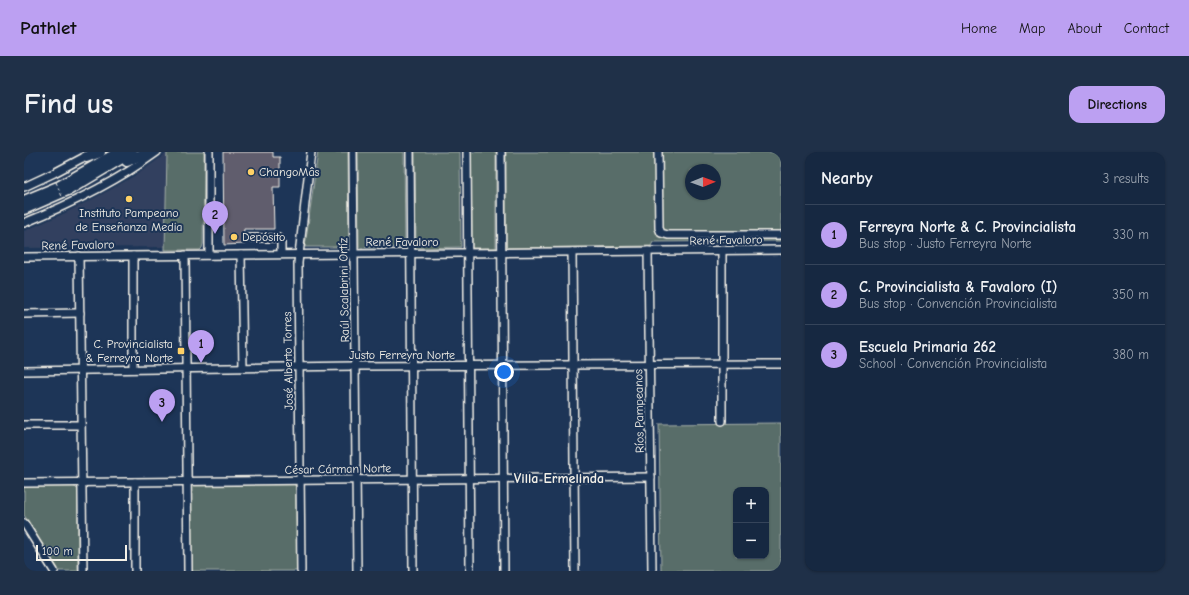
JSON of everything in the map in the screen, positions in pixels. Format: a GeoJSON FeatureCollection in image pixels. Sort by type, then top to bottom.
{"type":"FeatureCollection","features":[{"type":"Feature","properties":{"kind":"highway"},"geometry":{"type":"LineString","coordinates":[[90,154],[100,152]]}},
{"type":"Feature","properties":{"kind":"highway"},"geometry":{"type":"LineString","coordinates":[[24,201],[60,186],[120,152]]}},
{"type":"Feature","properties":{"kind":"highway"},"geometry":{"type":"LineString","coordinates":[[70,189],[132,152]]}},
{"type":"Feature","properties":{"kind":"highway"},"geometry":{"type":"LineString","coordinates":[[24,209],[97,179],[132,158],[147,152]]}},
{"type":"Feature","properties":{"kind":"street"},"geometry":{"type":"LineString","coordinates":[[24,222],[61,207],[93,191],[130,170],[157,152]]}},
{"type":"Feature","properties":{"kind":"street"},"geometry":{"type":"LineString","coordinates":[[209,152],[209,255]]}},
{"type":"Feature","properties":{"kind":"street","name":"José Alberto Torres"},"geometry":{"type":"LineString","coordinates":[[301,571],[298,254],[311,152]]}},
{"type":"Feature","properties":{"kind":"street","name":"Raúl Scalabrini Ortíz"},"geometry":{"type":"LineString","coordinates":[[353,152],[357,571]]}},
{"type":"Feature","properties":{"kind":"street"},"geometry":{"type":"LineString","coordinates":[[410,152],[413,571]]}},
{"type":"Feature","properties":{"kind":"street"},"geometry":{"type":"LineString","coordinates":[[467,152],[470,571]]}},
{"type":"Feature","properties":{"kind":"street"},"geometry":{"type":"LineString","coordinates":[[501,152],[504,571]]}},
{"type":"Feature","properties":{"kind":"street"},"geometry":{"type":"LineString","coordinates":[[658,152],[659,226],[661,233],[668,235],[781,235]]}},
{"type":"Feature","properties":{"kind":"street"},"geometry":{"type":"LineString","coordinates":[[24,187],[90,154]]}},
{"type":"Feature","properties":{"kind":"street"},"geometry":{"type":"LineString","coordinates":[[248,238],[279,238],[281,241],[281,254]]}},
{"type":"Feature","properties":{"kind":"street","name":"René Favaloro"},"geometry":{"type":"LineString","coordinates":[[24,257],[781,250]]}},
{"type":"Feature","properties":{"kind":"street","name":"Ríos Pampeanos"},"geometry":{"type":"LineString","coordinates":[[648,251],[652,571]]}},
{"type":"Feature","properties":{"kind":"street"},"geometry":{"type":"LineString","coordinates":[[722,251],[722,421]]}},
{"type":"Feature","properties":{"kind":"street"},"geometry":{"type":"LineString","coordinates":[[572,252],[575,571]]}},
{"type":"Feature","properties":{"kind":"street"},"geometry":{"type":"LineString","coordinates":[[186,255],[188,571]]}},
{"type":"Feature","properties":{"kind":"street"},"geometry":{"type":"LineString","coordinates":[[241,255],[243,368]]}},
{"type":"Feature","properties":{"kind":"street"},"geometry":{"type":"LineString","coordinates":[[79,256],[82,571]]}},
{"type":"Feature","properties":{"kind":"street"},"geometry":{"type":"LineString","coordinates":[[133,256],[133,369]]}},
{"type":"Feature","properties":{"kind":"street"},"geometry":{"type":"LineString","coordinates":[[24,314],[80,313]]}},
{"type":"Feature","properties":{"kind":"street","name":"Justo Ferreyra Norte"},"geometry":{"type":"LineString","coordinates":[[24,371],[355,366],[781,364]]}},
{"type":"Feature","properties":{"kind":"street"},"geometry":{"type":"LineString","coordinates":[[24,426],[81,425]]}},
{"type":"Feature","properties":{"kind":"street","name":"César Cárman Norte"},"geometry":{"type":"LineString","coordinates":[[24,482],[651,477]]}},
{"type":"Feature","properties":{"kind":"street"},"geometry":{"type":"LineString","coordinates":[[134,482],[135,571]]}},
{"type":"Feature","properties":{"kind":"street"},"geometry":{"type":"LineString","coordinates":[[24,523],[54,571]]}},
{"type":"Feature","properties":{"kind":"path"},"geometry":{"type":"LineString","coordinates":[[56,182],[63,199]]}},
{"type":"Feature","properties":{"kind":"shaded area","name":"Instituto Pampeano de Enseñanza Media"},"geometry":{"type":"Polygon","coordinates":[[[167,153],[165,247],[24,248],[24,231],[65,213],[108,191],[139,173],[167,153]]]}},
{"type":"Feature","properties":{"kind":"green space"},"geometry":{"type":"Polygon","coordinates":[[[167,152],[204,152],[203,244],[200,250],[165,250],[167,152]]]}},
{"type":"Feature","properties":{"kind":"green space"},"geometry":{"type":"Polygon","coordinates":[[[318,152],[348,152],[349,247],[305,247],[318,152]]]}},
{"type":"Feature","properties":{"kind":"green space"},"geometry":{"type":"Polygon","coordinates":[[[358,152],[404,152],[405,247],[359,248],[358,152]]]}},
{"type":"Feature","properties":{"kind":"green space"},"geometry":{"type":"Polygon","coordinates":[[[415,152],[460,152],[461,247],[416,248],[415,152]]]}},
{"type":"Feature","properties":{"kind":"green space"},"geometry":{"type":"Polygon","coordinates":[[[471,152],[496,152],[496,248],[472,248],[471,152]]]}},
{"type":"Feature","properties":{"kind":"green space"},"geometry":{"type":"Polygon","coordinates":[[[506,152],[781,152],[781,241],[653,242],[651,246],[506,248],[506,152]]]}},
{"type":"Feature","properties":{"kind":"green space"},"geometry":{"type":"Polygon","coordinates":[[[781,423],[781,571],[661,571],[659,424],[781,423]]]}},
{"type":"Feature","properties":{"kind":"green space"},"geometry":{"type":"Polygon","coordinates":[[[294,484],[296,487],[297,571],[192,571],[191,487],[193,485],[294,484]]]}},
{"type":"Feature","properties":{"kind":"green space"},"geometry":{"type":"Polygon","coordinates":[[[73,486],[78,490],[78,571],[59,571],[24,515],[24,487],[73,486]]]}},
{"type":"Feature","properties":{"kind":"building","name":"ChangoMâs"},"geometry":{"type":"Polygon","coordinates":[[[223,152],[273,152],[273,157],[280,157],[280,187],[273,187],[274,229],[244,229],[243,238],[245,244],[224,245],[223,152]]]}},
{"type":"Feature","properties":{"kind":"place","name":"ChangoMâs"},"geometry":{"type":"Point","coordinates":[251,172]}},
{"type":"Feature","properties":{"kind":"place","name":"Instituto Pampeano de Enseñanza Media"},"geometry":{"type":"Point","coordinates":[129,199]}},
{"type":"Feature","properties":{"kind":"place","name":"C. Provincialista & Favaloro (I)"},"geometry":{"type":"Point","coordinates":[215,234]}},
{"type":"Feature","properties":{"kind":"place","name":"Depósito"},"geometry":{"type":"Point","coordinates":[234,237]}},
{"type":"Feature","properties":{"kind":"place","name":"C. Provincialista & Ferreyra Norte"},"geometry":{"type":"Point","coordinates":[181,351]}},
{"type":"Feature","properties":{"kind":"place","name":"Ferreyra Norte & C. Provincialista"},"geometry":{"type":"Point","coordinates":[201,363]}},
{"type":"Feature","properties":{"kind":"place","name":"Escuela Primaria 262"},"geometry":{"type":"Point","coordinates":[162,422]}},
{"type":"Feature","properties":{"kind":"district","name":"Villa Ermelinda"},"geometry":{"type":"Point","coordinates":[559,478]}}]}
